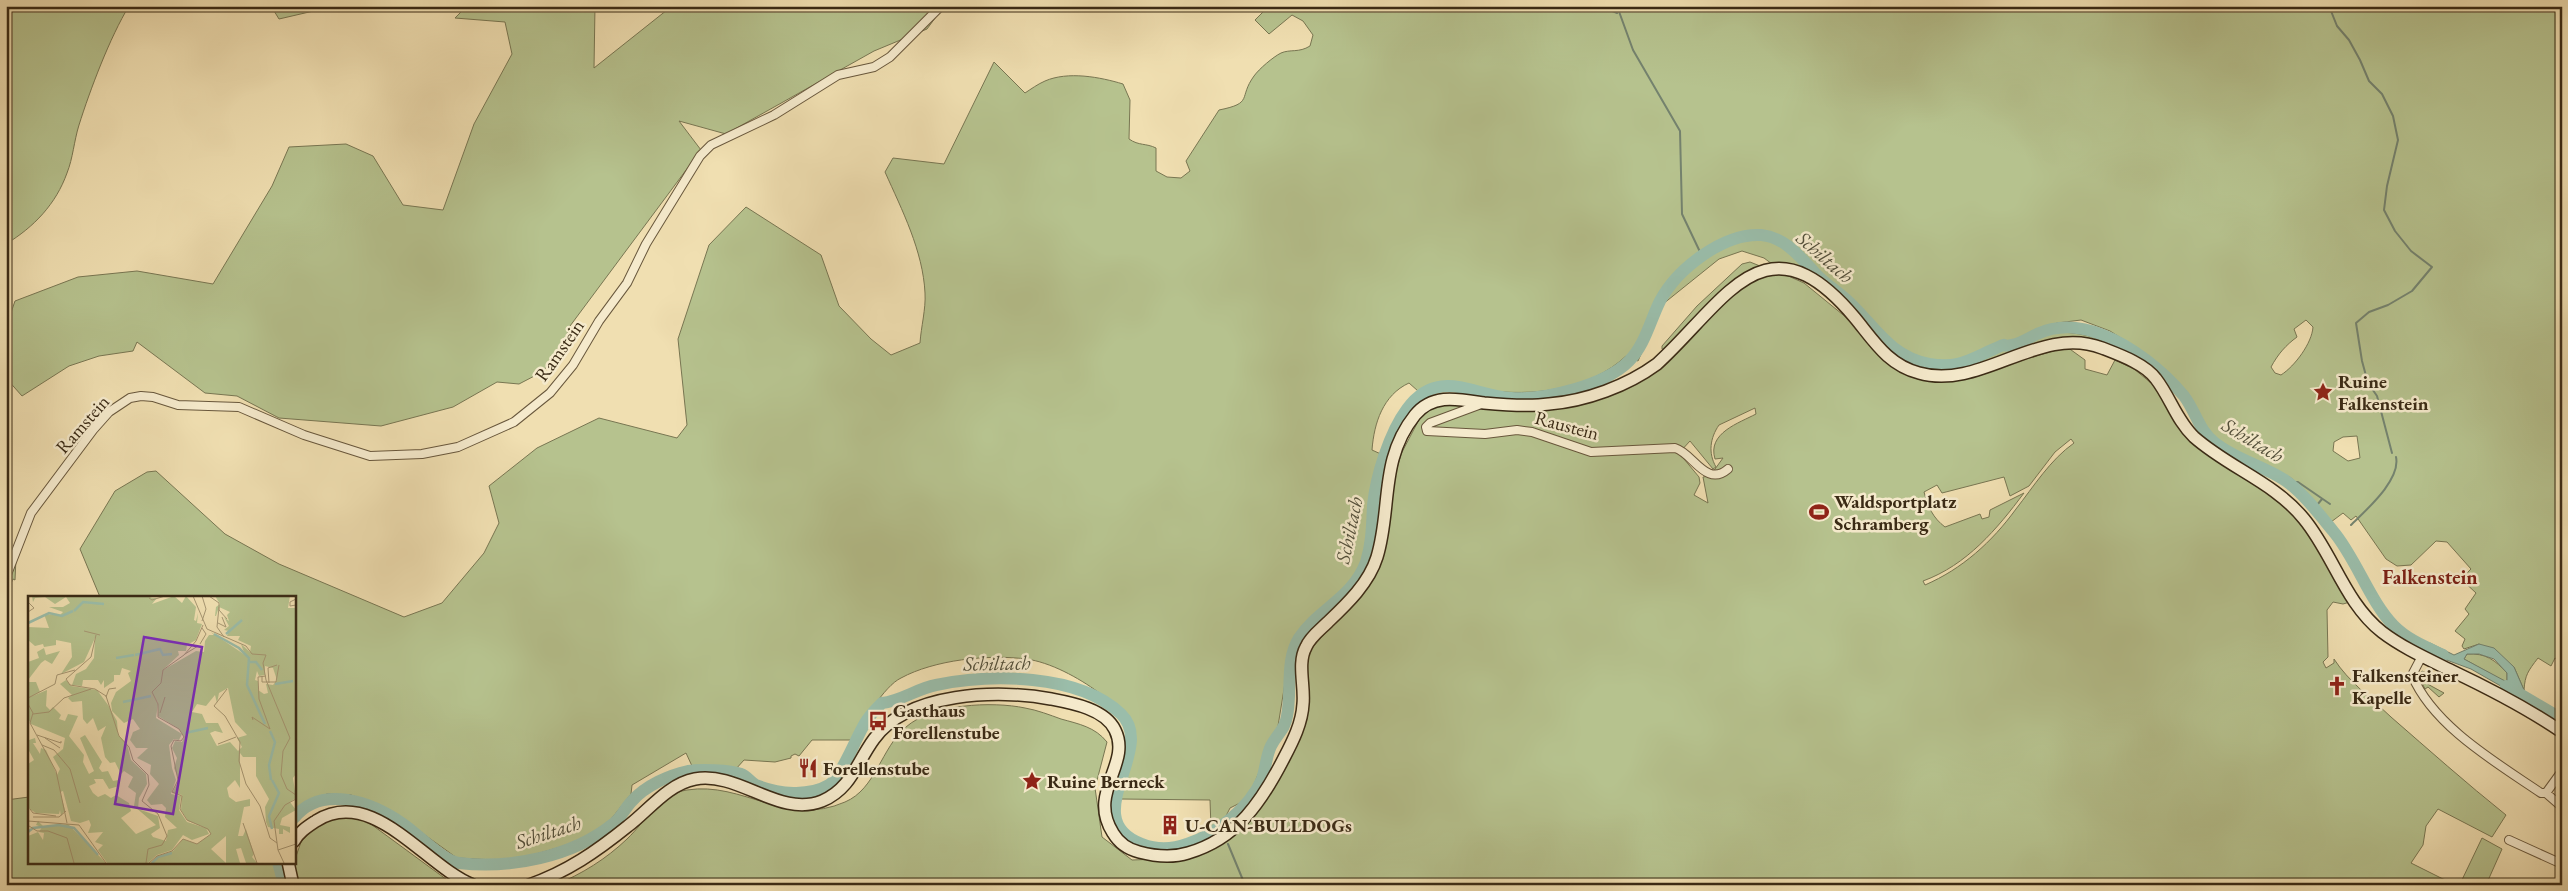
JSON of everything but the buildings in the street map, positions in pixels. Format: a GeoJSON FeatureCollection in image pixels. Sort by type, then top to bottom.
{"type":"FeatureCollection","features":[{"type":"Feature","properties":{"kind":"main road"},"geometry":{"type":"LineString","coordinates":[[529,885],[582,861],[632,823],[662,797],[694,779],[723,779],[770,799],[804,804],[819,802],[841,789],[850,779],[870,744],[883,727],[895,718],[931,703],[984,695],[1012,694],[1053,699],[1086,709],[1110,721],[1118,736],[1119,748],[1117,761],[1105,793],[1104,811],[1112,831],[1124,846],[1134,851],[1163,856],[1185,854],[1211,844],[1225,837],[1249,815],[1264,795],[1294,738],[1304,706],[1302,657],[1305,647],[1345,606],[1372,570],[1382,532],[1387,480],[1406,428],[1417,413],[1428,403],[1458,398],[1484,403],[1521,406],[1568,401],[1606,390],[1643,374],[1678,345],[1703,316],[1737,283],[1766,269],[1782,269],[1811,279],[1833,295],[1892,362],[1923,374],[1943,376],[1964,372],[2042,347],[2066,343],[2100,347],[2130,360],[2154,376],[2191,434],[2220,457],[2279,493],[2302,516],[2324,547],[2358,609],[2382,632],[2422,656],[2530,711],[2562,732]]}},
{"type":"Feature","properties":{"kind":"main road"},"geometry":{"type":"LineString","coordinates":[[295,839],[298,834],[321,818],[335,814],[356,814],[373,818],[389,826],[458,878],[473,885]]}},
{"type":"Feature","properties":{"kind":"main road"},"geometry":{"type":"LineString","coordinates":[[288,864],[293,885]]}},
{"type":"Feature","properties":{"kind":"street","name":"Ramstein"},"geometry":{"type":"LineString","coordinates":[[6,577],[32,513],[93,430],[109,412],[130,398],[141,396],[178,405],[239,407],[304,435],[370,456],[422,454],[458,447],[514,422],[550,392],[573,364],[599,321],[627,283],[646,244],[700,156],[711,145],[774,115],[838,75],[874,67],[890,56],[941,6]]}},
{"type":"Feature","properties":{"kind":"street","name":"Raustein"},"geometry":{"type":"LineString","coordinates":[[1484,403],[1430,423],[1426,427],[1427,431],[1484,434],[1517,430],[1532,432],[1591,452],[1674,448],[1683,452],[1702,471],[1718,474],[1728,469]]}},
{"type":"Feature","properties":{"kind":"street"},"geometry":{"type":"LineString","coordinates":[[2422,656],[2412,675],[2426,701],[2442,719],[2474,746],[2541,793],[2546,793],[2562,807]]}},
{"type":"Feature","properties":{"kind":"street"},"geometry":{"type":"LineString","coordinates":[[2546,793],[2562,771]]}},
{"type":"Feature","properties":{"kind":"street"},"geometry":{"type":"LineString","coordinates":[[2510,840],[2562,864]]}},
{"type":"Feature","properties":{"kind":"green space"},"geometry":{"type":"Polygon","coordinates":[[[6,6],[129,6],[108,48],[95,80],[79,125],[71,161],[57,195],[35,222],[6,244],[6,6]]]}},
{"type":"Feature","properties":{"kind":"green space"},"geometry":{"type":"Polygon","coordinates":[[[271,6],[335,6],[279,19],[271,6]]]}},
{"type":"Feature","properties":{"kind":"green space"},"geometry":{"type":"Polygon","coordinates":[[[467,6],[595,6],[594,68],[672,6],[944,6],[927,29],[874,51],[726,134],[679,121],[701,150],[570,326],[560,352],[542,372],[519,384],[497,382],[453,407],[381,426],[279,418],[237,396],[205,393],[137,342],[133,351],[99,356],[69,366],[22,396],[6,378],[6,327],[15,301],[78,277],[137,271],[213,284],[272,186],[289,147],[346,144],[373,156],[403,205],[443,210],[474,124],[512,54],[505,22],[455,18],[467,6]]]}},
{"type":"Feature","properties":{"kind":"green space"},"geometry":{"type":"Polygon","coordinates":[[[1269,6],[2562,6],[2562,662],[2555,658],[2551,666],[2538,658],[2528,673],[2524,690],[2514,667],[2479,644],[2464,649],[2462,646],[2465,639],[2455,631],[2469,614],[2465,609],[2476,593],[2461,579],[2471,569],[2447,542],[2436,541],[2411,565],[2397,566],[2386,559],[2356,516],[2351,520],[2343,513],[2331,522],[2298,490],[2301,487],[2290,477],[2287,478],[2225,446],[2208,432],[2182,388],[2132,345],[2110,331],[2081,320],[2057,323],[2014,342],[1997,343],[1985,351],[1960,360],[1941,362],[1921,358],[1904,351],[1879,329],[1864,310],[1812,268],[1808,274],[1772,264],[1764,258],[1742,251],[1719,259],[1663,304],[1638,361],[1626,356],[1612,368],[1578,384],[1541,391],[1502,392],[1443,382],[1426,386],[1418,391],[1409,383],[1400,388],[1386,402],[1378,420],[1373,440],[1372,450],[1383,455],[1371,499],[1370,525],[1364,560],[1344,592],[1292,640],[1278,726],[1248,799],[1230,808],[1221,826],[1211,828],[1210,800],[1120,799],[1123,781],[1135,743],[1135,734],[1132,726],[1122,710],[1082,681],[1045,663],[1026,659],[995,657],[945,663],[914,672],[894,682],[867,715],[852,740],[812,740],[799,756],[795,754],[791,758],[775,762],[744,760],[735,770],[692,766],[686,753],[632,785],[631,794],[604,828],[571,844],[512,861],[457,858],[390,810],[351,795],[327,794],[297,807],[295,810],[295,596],[100,596],[80,549],[115,491],[147,472],[156,471],[225,534],[279,564],[404,617],[442,603],[484,553],[499,523],[489,486],[537,448],[599,418],[677,438],[687,425],[678,339],[709,245],[746,207],[821,255],[839,306],[871,339],[891,355],[920,343],[925,293],[916,246],[885,172],[893,158],[944,164],[994,62],[1025,93],[1045,81],[1064,76],[1094,77],[1123,84],[1130,100],[1129,139],[1136,143],[1156,148],[1156,171],[1167,177],[1181,178],[1190,171],[1186,161],[1219,110],[1241,102],[1244,99],[1249,83],[1263,67],[1281,53],[1310,46],[1313,35],[1303,21],[1292,15],[1269,34],[1255,20],[1269,6]],[[2306,320],[2294,329],[2297,337],[2289,343],[2271,367],[2275,373],[2281,375],[2297,360],[2310,340],[2313,327],[2306,320]],[[2357,436],[2343,437],[2334,442],[2333,451],[2348,461],[2360,458],[2357,436]]]}},
{"type":"Feature","properties":{"kind":"green space"},"geometry":{"type":"Polygon","coordinates":[[[1750,262],[1760,266],[1721,293],[1666,350],[1662,349],[1662,346],[1697,306],[1742,264],[1750,262]]]}},
{"type":"Feature","properties":{"kind":"green space"},"geometry":{"type":"Polygon","coordinates":[[[1767,274],[1786,275],[1804,283],[1853,323],[1903,372],[1922,380],[1953,380],[2067,347],[2085,360],[2085,369],[2107,375],[2115,360],[2134,369],[2156,387],[2189,438],[2250,478],[2298,515],[2350,602],[2343,604],[2333,602],[2327,610],[2328,657],[2323,662],[2326,668],[2334,663],[2334,659],[2346,675],[2368,697],[2506,815],[2492,837],[2438,809],[2426,826],[2423,845],[2411,863],[2443,879],[2460,884],[2482,838],[2502,849],[2486,885],[555,885],[584,871],[611,853],[668,797],[687,790],[707,789],[727,792],[803,810],[824,809],[845,802],[864,788],[890,746],[906,727],[917,719],[931,713],[963,706],[996,705],[1034,710],[1086,727],[1102,737],[1107,742],[1095,788],[1102,837],[1132,860],[1185,858],[1232,838],[1268,797],[1298,742],[1307,660],[1312,648],[1363,591],[1401,454],[1423,412],[1444,402],[1476,405],[1470,412],[1487,406],[1527,410],[1627,386],[1746,282],[1767,274]],[[1755,408],[1719,425],[1711,446],[1713,462],[1716,467],[1713,469],[1690,441],[1679,453],[1699,477],[1700,483],[1694,495],[1708,503],[1703,477],[1710,476],[1723,458],[1715,459],[1714,450],[1716,442],[1733,425],[1756,414],[1755,408]],[[2071,439],[2055,452],[2029,486],[2010,496],[2004,477],[1942,493],[1937,485],[1924,492],[1932,512],[1945,527],[1980,514],[1982,519],[1989,517],[1990,510],[2024,493],[2003,520],[1980,544],[1954,566],[1923,581],[1925,585],[1964,563],[1997,533],[2050,465],[2074,443],[2071,439]]]}},
{"type":"Feature","properties":{"kind":"green space"},"geometry":{"type":"Polygon","coordinates":[[[2060,332],[2096,338],[2129,352],[2128,355],[2095,341],[1977,366],[1976,364],[2017,345],[2060,332]]]}},
{"type":"Feature","properties":{"kind":"green space"},"geometry":{"type":"Polygon","coordinates":[[[16,558],[15,580],[13,579],[9,588],[6,587],[6,582],[16,558]]]}},
{"type":"Feature","properties":{"kind":"green space"},"geometry":{"type":"Polygon","coordinates":[[[2467,654],[2485,656],[2494,661],[2507,673],[2507,683],[2464,659],[2467,654]]]}},
{"type":"Feature","properties":{"kind":"green space"},"geometry":{"type":"Polygon","coordinates":[[[2422,671],[2426,673],[2422,681],[2444,693],[2439,697],[2428,687],[2425,689],[2419,677],[2422,671]]]}},
{"type":"Feature","properties":{"kind":"green space"},"geometry":{"type":"Polygon","coordinates":[[[28,797],[28,864],[274,864],[280,885],[6,885],[6,800],[28,797]]]}},
{"type":"Feature","properties":{"kind":"green space"},"geometry":{"type":"Polygon","coordinates":[[[338,816],[364,819],[454,885],[301,885],[293,865],[295,864],[301,842],[317,825],[338,816]]]}},
{"type":"Feature","properties":{"kind":"shaded area"},"geometry":{"type":"Polygon","coordinates":[[[2430,643],[2454,655],[2479,644],[2494,648],[2514,667],[2524,690],[2520,697],[2471,669],[2433,655],[2429,650],[2430,643]],[[2467,654],[2464,659],[2507,682],[2507,673],[2494,659],[2479,654],[2467,654]]]}},
{"type":"Feature","properties":{"kind":"waterway"},"geometry":{"type":"LineString","coordinates":[[1601,6],[1617,13]]}},
{"type":"Feature","properties":{"kind":"waterway"},"geometry":{"type":"LineString","coordinates":[[1617,6],[1633,50],[1680,131],[1682,214],[1701,254]]}},
{"type":"Feature","properties":{"kind":"waterway"},"geometry":{"type":"LineString","coordinates":[[2329,6],[2337,26],[2349,40],[2369,81],[2382,94],[2393,116],[2398,140],[2387,186],[2384,210],[2395,231],[2411,251],[2432,267],[2412,291],[2388,305],[2369,312],[2356,323],[2362,361],[2368,383],[2377,396],[2392,453]]}},
{"type":"Feature","properties":{"kind":"waterway","name":"Schiltach"},"geometry":{"type":"LineString","coordinates":[[295,817],[305,807],[319,801],[333,799],[348,800],[377,809],[391,816],[438,852],[459,863],[499,864],[540,858],[579,845],[597,835],[616,822],[637,796],[650,786],[665,778],[688,771],[715,770],[736,773],[743,775],[756,785],[783,792],[803,793],[821,789],[829,785],[839,773],[863,726],[882,703],[896,700],[936,685],[958,681],[1007,679],[1033,680],[1058,684],[1082,691],[1103,701],[1121,714],[1130,729],[1130,746],[1116,801],[1116,818],[1123,833],[1142,844],[1159,848],[1176,847],[1198,840],[1231,819],[1249,800],[1262,779],[1269,750],[1286,721],[1290,666],[1299,638],[1316,619],[1353,585],[1366,562],[1371,534],[1373,505],[1380,469],[1389,443],[1400,419],[1407,409],[1419,396],[1431,389],[1443,386],[1469,389],[1496,396],[1525,398],[1557,394],[1605,378],[1618,370],[1635,355],[1660,301],[1678,277],[1703,255],[1732,240],[1746,236],[1761,235],[1785,244],[1798,254],[1819,277],[1850,303],[1885,340],[1904,355],[1915,360],[1939,365],[1956,364],[1970,360],[2003,345],[2016,344],[2045,331],[2070,327],[2094,332],[2125,346],[2157,369],[2176,387],[2188,402],[2205,433],[2215,443],[2232,454],[2286,481],[2299,491],[2341,542],[2385,616],[2399,631],[2443,655]]}},
{"type":"Feature","properties":{"kind":"waterway"},"geometry":{"type":"LineString","coordinates":[[2351,525],[2388,485],[2396,466],[2396,457]]}},
{"type":"Feature","properties":{"kind":"waterway"},"geometry":{"type":"LineString","coordinates":[[2287,482],[2298,482],[2330,504]]}},
{"type":"Feature","properties":{"kind":"waterway"},"geometry":{"type":"LineString","coordinates":[[2313,510],[2322,499]]}},
{"type":"Feature","properties":{"kind":"waterway","name":"Schiltach"},"geometry":{"type":"LineString","coordinates":[[2506,686],[2562,719]]}},
{"type":"Feature","properties":{"kind":"waterway"},"geometry":{"type":"LineString","coordinates":[[1228,844],[1245,885]]}},
{"type":"Feature","properties":{"kind":"waterway","name":"Schiltach"},"geometry":{"type":"LineString","coordinates":[[279,864],[284,885]]}},
{"type":"Feature","properties":{"kind":"place","name":"Ruine Falkenstein"},"geometry":{"type":"Point","coordinates":[2323,392]}},
{"type":"Feature","properties":{"kind":"place","name":"Waldsportplatz Schramberg"},"geometry":{"type":"Point","coordinates":[1819,512]}},
{"type":"Feature","properties":{"kind":"place","name":"Falkensteiner Kapelle"},"geometry":{"type":"Point","coordinates":[2337,686]}},
{"type":"Feature","properties":{"kind":"place","name":"Gasthaus Forellenstube"},"geometry":{"type":"Point","coordinates":[878,721]}},
{"type":"Feature","properties":{"kind":"place","name":"Forellenstube"},"geometry":{"type":"Point","coordinates":[808,768]}},
{"type":"Feature","properties":{"kind":"place","name":"Ruine Berneck"},"geometry":{"type":"Point","coordinates":[1032,781]}},
{"type":"Feature","properties":{"kind":"place","name":"U-CAN-BULLDOGs"},"geometry":{"type":"Point","coordinates":[1170,825]}},
{"type":"Feature","properties":{"kind":"district","name":"Falkenstein"},"geometry":{"type":"Point","coordinates":[2430,577]}}]}
